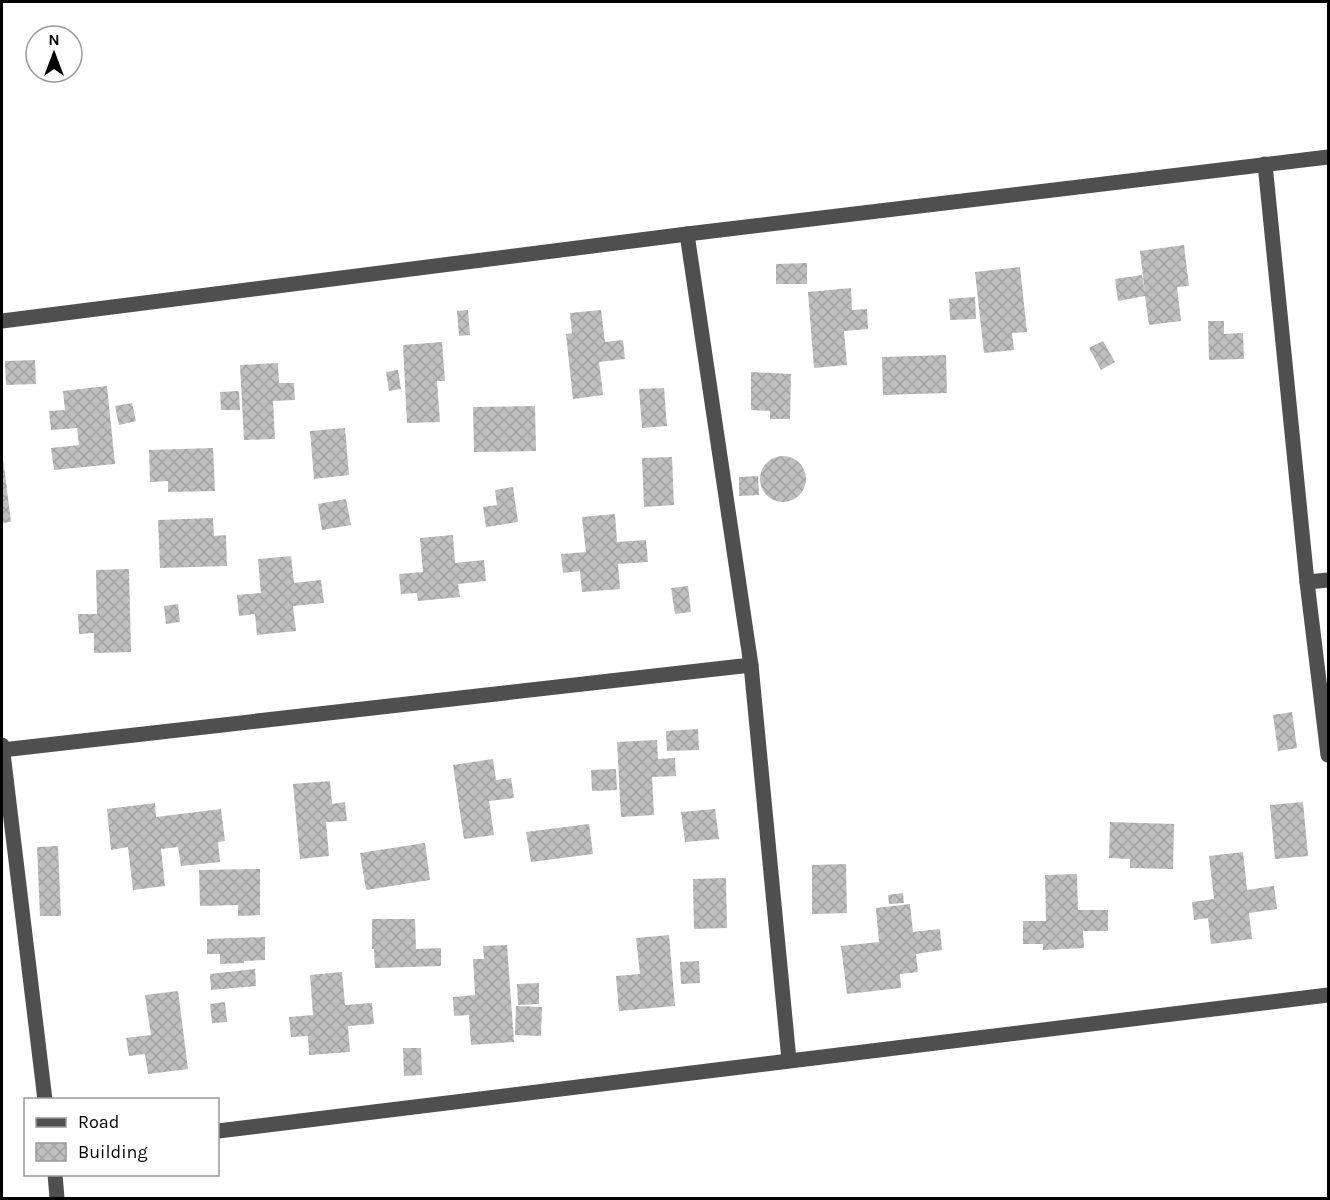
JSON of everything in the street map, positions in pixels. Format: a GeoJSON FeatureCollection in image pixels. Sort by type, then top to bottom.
{"type":"FeatureCollection","features":[{"type":"Feature","properties":{"kind":"street"},"geometry":{"type":"LineString","coordinates":[[2,321],[687,234],[1329,157]]}},
{"type":"Feature","properties":{"kind":"street"},"geometry":{"type":"LineString","coordinates":[[1265,164],[1307,582],[1329,755]]}},
{"type":"Feature","properties":{"kind":"street"},"geometry":{"type":"LineString","coordinates":[[687,234],[751,665],[789,1060]]}},
{"type":"Feature","properties":{"kind":"street"},"geometry":{"type":"LineString","coordinates":[[1307,582],[1329,580]]}},
{"type":"Feature","properties":{"kind":"street"},"geometry":{"type":"LineString","coordinates":[[2,750],[751,665]]}},
{"type":"Feature","properties":{"kind":"street"},"geometry":{"type":"LineString","coordinates":[[2,745],[45,1098]]}},
{"type":"Feature","properties":{"kind":"street"},"geometry":{"type":"LineString","coordinates":[[219,1131],[1329,995]]}},
{"type":"Feature","properties":{"kind":"street"},"geometry":{"type":"LineString","coordinates":[[54,1176],[57,1198]]}},
{"type":"Feature","properties":{"kind":"building"},"geometry":{"type":"Polygon","coordinates":[[[1184,245],[1189,286],[1177,287],[1181,321],[1149,325],[1145,296],[1118,301],[1115,279],[1142,275],[1145,293],[1140,251],[1184,245]]]}},
{"type":"Feature","properties":{"kind":"building"},"geometry":{"type":"Polygon","coordinates":[[[807,263],[807,284],[776,284],[776,264],[807,263]]]}},
{"type":"Feature","properties":{"kind":"building"},"geometry":{"type":"Polygon","coordinates":[[[1020,267],[1027,332],[1012,333],[1014,350],[984,353],[975,272],[1020,267]]]}},
{"type":"Feature","properties":{"kind":"building"},"geometry":{"type":"Polygon","coordinates":[[[851,288],[852,310],[867,309],[868,329],[844,331],[847,365],[814,368],[808,292],[851,288]]]}},
{"type":"Feature","properties":{"kind":"building"},"geometry":{"type":"Polygon","coordinates":[[[975,297],[976,319],[950,320],[949,299],[975,297]]]}},
{"type":"Feature","properties":{"kind":"building"},"geometry":{"type":"Polygon","coordinates":[[[468,310],[470,335],[459,336],[457,311],[468,310]]]}},
{"type":"Feature","properties":{"kind":"building"},"geometry":{"type":"Polygon","coordinates":[[[601,310],[605,342],[623,340],[625,359],[599,362],[603,395],[573,399],[566,334],[572,333],[570,313],[601,310]]]}},
{"type":"Feature","properties":{"kind":"building"},"geometry":{"type":"Polygon","coordinates":[[[1208,321],[1224,321],[1224,334],[1243,333],[1244,359],[1209,360],[1208,321]]]}},
{"type":"Feature","properties":{"kind":"building"},"geometry":{"type":"Polygon","coordinates":[[[1103,341],[1115,362],[1101,370],[1089,348],[1103,341]]]}},
{"type":"Feature","properties":{"kind":"building"},"geometry":{"type":"Polygon","coordinates":[[[442,342],[445,381],[437,381],[440,422],[407,423],[403,345],[442,342]]]}},
{"type":"Feature","properties":{"kind":"building"},"geometry":{"type":"Polygon","coordinates":[[[946,355],[947,393],[883,395],[882,357],[946,355]]]}},
{"type":"Feature","properties":{"kind":"building"},"geometry":{"type":"Polygon","coordinates":[[[35,360],[36,384],[6,385],[5,361],[35,360]]]}},
{"type":"Feature","properties":{"kind":"building"},"geometry":{"type":"Polygon","coordinates":[[[278,363],[279,383],[294,383],[295,400],[273,401],[275,439],[244,440],[240,365],[278,363]]]}},
{"type":"Feature","properties":{"kind":"building"},"geometry":{"type":"Polygon","coordinates":[[[398,370],[401,389],[389,391],[386,372],[398,370]]]}},
{"type":"Feature","properties":{"kind":"building"},"geometry":{"type":"Polygon","coordinates":[[[751,372],[791,374],[790,419],[770,419],[770,411],[751,410],[751,372]]]}},
{"type":"Feature","properties":{"kind":"building"},"geometry":{"type":"Polygon","coordinates":[[[107,386],[115,464],[54,470],[51,448],[79,445],[77,428],[51,430],[49,411],[65,410],[63,391],[107,386]]]}},
{"type":"Feature","properties":{"kind":"building"},"geometry":{"type":"Polygon","coordinates":[[[664,388],[667,426],[642,428],[639,389],[664,388]]]}},
{"type":"Feature","properties":{"kind":"building"},"geometry":{"type":"Polygon","coordinates":[[[239,391],[240,410],[221,410],[220,392],[239,391]]]}},
{"type":"Feature","properties":{"kind":"building"},"geometry":{"type":"Polygon","coordinates":[[[132,403],[136,421],[119,425],[115,406],[132,403]]]}},
{"type":"Feature","properties":{"kind":"building"},"geometry":{"type":"Polygon","coordinates":[[[535,406],[536,451],[474,452],[473,407],[535,406]]]}},
{"type":"Feature","properties":{"kind":"building"},"geometry":{"type":"Polygon","coordinates":[[[345,428],[349,475],[314,479],[310,431],[345,428]]]}},
{"type":"Feature","properties":{"kind":"building"},"geometry":{"type":"Polygon","coordinates":[[[213,448],[215,491],[168,492],[168,481],[150,482],[149,450],[213,448]]]}},
{"type":"Feature","properties":{"kind":"building"},"geometry":{"type":"Polygon","coordinates":[[[783,456],[799,463],[806,479],[799,495],[783,502],[767,495],[760,479],[767,463],[783,456]]]}},
{"type":"Feature","properties":{"kind":"building"},"geometry":{"type":"Polygon","coordinates":[[[672,457],[674,505],[644,507],[642,458],[672,457]]]}},
{"type":"Feature","properties":{"kind":"building"},"geometry":{"type":"Polygon","coordinates":[[[2,459],[11,522],[2,523],[2,459]]]}},
{"type":"Feature","properties":{"kind":"building"},"geometry":{"type":"Polygon","coordinates":[[[758,476],[759,495],[739,496],[739,477],[758,476]]]}},
{"type":"Feature","properties":{"kind":"building"},"geometry":{"type":"Polygon","coordinates":[[[513,487],[518,522],[486,527],[483,507],[497,505],[495,490],[513,487]]]}},
{"type":"Feature","properties":{"kind":"building"},"geometry":{"type":"Polygon","coordinates":[[[346,499],[351,525],[322,530],[318,504],[346,499]]]}},
{"type":"Feature","properties":{"kind":"building"},"geometry":{"type":"Polygon","coordinates":[[[615,514],[617,542],[646,540],[648,562],[618,564],[620,589],[582,592],[580,571],[563,573],[561,554],[586,552],[582,517],[615,514]]]}},
{"type":"Feature","properties":{"kind":"building"},"geometry":{"type":"Polygon","coordinates":[[[213,518],[214,536],[226,535],[227,566],[160,568],[158,520],[213,518]]]}},
{"type":"Feature","properties":{"kind":"building"},"geometry":{"type":"Polygon","coordinates":[[[453,535],[455,563],[484,560],[486,581],[458,584],[460,597],[418,601],[417,593],[401,594],[399,574],[423,572],[420,538],[453,535]]]}},
{"type":"Feature","properties":{"kind":"building"},"geometry":{"type":"Polygon","coordinates":[[[291,556],[294,583],[321,580],[324,603],[293,606],[296,631],[257,635],[255,614],[239,616],[237,595],[261,593],[258,559],[291,556]]]}},
{"type":"Feature","properties":{"kind":"building"},"geometry":{"type":"Polygon","coordinates":[[[129,569],[131,652],[94,653],[94,633],[79,634],[78,614],[97,614],[96,570],[129,569]]]}},
{"type":"Feature","properties":{"kind":"building"},"geometry":{"type":"Polygon","coordinates":[[[688,586],[691,612],[675,614],[671,588],[688,586]]]}},
{"type":"Feature","properties":{"kind":"building"},"geometry":{"type":"Polygon","coordinates":[[[178,604],[180,622],[166,624],[164,606],[178,604]]]}},
{"type":"Feature","properties":{"kind":"building"},"geometry":{"type":"Polygon","coordinates":[[[1292,712],[1297,748],[1278,751],[1273,715],[1292,712]]]}},
{"type":"Feature","properties":{"kind":"building"},"geometry":{"type":"Polygon","coordinates":[[[698,729],[699,750],[667,751],[666,731],[698,729]]]}},
{"type":"Feature","properties":{"kind":"building"},"geometry":{"type":"Polygon","coordinates":[[[657,740],[658,759],[675,758],[676,776],[652,777],[654,815],[621,817],[617,742],[657,740]]]}},
{"type":"Feature","properties":{"kind":"building"},"geometry":{"type":"Polygon","coordinates":[[[493,759],[496,780],[511,778],[514,798],[489,801],[494,835],[464,839],[453,765],[493,759]]]}},
{"type":"Feature","properties":{"kind":"building"},"geometry":{"type":"Polygon","coordinates":[[[616,769],[617,790],[592,791],[591,770],[616,769]]]}},
{"type":"Feature","properties":{"kind":"building"},"geometry":{"type":"Polygon","coordinates":[[[330,781],[332,804],[345,802],[347,821],[326,822],[329,856],[300,859],[293,784],[330,781]]]}},
{"type":"Feature","properties":{"kind":"building"},"geometry":{"type":"Polygon","coordinates":[[[1303,802],[1308,856],[1275,859],[1270,805],[1303,802]]]}},
{"type":"Feature","properties":{"kind":"building"},"geometry":{"type":"Polygon","coordinates":[[[155,803],[156,817],[221,809],[225,841],[218,842],[220,862],[181,866],[178,847],[161,849],[165,886],[133,890],[128,847],[111,850],[107,809],[155,803]]]}},
{"type":"Feature","properties":{"kind":"building"},"geometry":{"type":"Polygon","coordinates":[[[715,809],[719,839],[685,842],[681,812],[715,809]]]}},
{"type":"Feature","properties":{"kind":"building"},"geometry":{"type":"Polygon","coordinates":[[[1110,822],[1174,824],[1173,869],[1130,868],[1130,859],[1109,858],[1110,822]]]}},
{"type":"Feature","properties":{"kind":"building"},"geometry":{"type":"Polygon","coordinates":[[[589,824],[593,854],[531,862],[526,832],[589,824]]]}},
{"type":"Feature","properties":{"kind":"building"},"geometry":{"type":"Polygon","coordinates":[[[425,843],[430,880],[366,890],[360,853],[425,843]]]}},
{"type":"Feature","properties":{"kind":"building"},"geometry":{"type":"Polygon","coordinates":[[[58,846],[61,916],[40,916],[37,847],[58,846]]]}},
{"type":"Feature","properties":{"kind":"building"},"geometry":{"type":"Polygon","coordinates":[[[1243,852],[1247,890],[1274,886],[1277,909],[1249,913],[1252,939],[1211,944],[1208,918],[1194,920],[1192,902],[1214,899],[1209,856],[1243,852]]]}},
{"type":"Feature","properties":{"kind":"building"},"geometry":{"type":"Polygon","coordinates":[[[846,864],[847,913],[812,914],[812,865],[846,864]]]}},
{"type":"Feature","properties":{"kind":"building"},"geometry":{"type":"Polygon","coordinates":[[[260,869],[260,915],[238,916],[238,905],[200,906],[199,870],[260,869]]]}},
{"type":"Feature","properties":{"kind":"building"},"geometry":{"type":"Polygon","coordinates":[[[1077,874],[1078,910],[1108,910],[1108,931],[1083,931],[1084,948],[1043,950],[1043,944],[1023,944],[1023,921],[1046,921],[1045,875],[1077,874]]]}},
{"type":"Feature","properties":{"kind":"building"},"geometry":{"type":"Polygon","coordinates":[[[726,878],[727,928],[694,929],[693,879],[726,878]]]}},
{"type":"Feature","properties":{"kind":"building"},"geometry":{"type":"Polygon","coordinates":[[[903,893],[904,903],[889,904],[888,895],[903,893]]]}},
{"type":"Feature","properties":{"kind":"building"},"geometry":{"type":"Polygon","coordinates":[[[910,904],[913,932],[940,929],[942,950],[916,954],[918,972],[900,974],[901,988],[847,994],[841,946],[879,942],[876,908],[910,904]]]}},
{"type":"Feature","properties":{"kind":"building"},"geometry":{"type":"Polygon","coordinates":[[[372,919],[415,919],[416,949],[441,948],[441,966],[375,968],[374,949],[372,949],[372,919]]]}},
{"type":"Feature","properties":{"kind":"building"},"geometry":{"type":"Polygon","coordinates":[[[669,935],[675,1006],[619,1011],[616,976],[640,974],[636,938],[669,935]]]}},
{"type":"Feature","properties":{"kind":"building"},"geometry":{"type":"Polygon","coordinates":[[[265,937],[265,960],[220,964],[220,954],[207,954],[207,939],[265,937]]]}},
{"type":"Feature","properties":{"kind":"building"},"geometry":{"type":"Polygon","coordinates":[[[507,945],[514,1042],[471,1045],[469,1015],[454,1016],[453,997],[475,995],[473,959],[484,959],[483,946],[507,945]]]}},
{"type":"Feature","properties":{"kind":"building"},"geometry":{"type":"Polygon","coordinates":[[[699,961],[700,983],[681,984],[680,962],[699,961]]]}},
{"type":"Feature","properties":{"kind":"building"},"geometry":{"type":"Polygon","coordinates":[[[255,969],[256,986],[211,990],[210,974],[255,969]]]}},
{"type":"Feature","properties":{"kind":"building"},"geometry":{"type":"Polygon","coordinates":[[[342,972],[345,1005],[372,1003],[374,1024],[348,1026],[350,1052],[309,1055],[308,1036],[291,1037],[289,1017],[313,1015],[310,975],[342,972]]]}},
{"type":"Feature","properties":{"kind":"building"},"geometry":{"type":"Polygon","coordinates":[[[539,983],[539,1004],[518,1005],[517,984],[539,983]]]}},
{"type":"Feature","properties":{"kind":"building"},"geometry":{"type":"Polygon","coordinates":[[[178,991],[188,1069],[148,1074],[145,1054],[129,1056],[126,1038],[151,1035],[145,995],[178,991]]]}},
{"type":"Feature","properties":{"kind":"building"},"geometry":{"type":"Polygon","coordinates":[[[225,1002],[227,1022],[212,1023],[210,1004],[225,1002]]]}},
{"type":"Feature","properties":{"kind":"building"},"geometry":{"type":"Polygon","coordinates":[[[516,1006],[542,1007],[541,1036],[515,1035],[516,1006]]]}},
{"type":"Feature","properties":{"kind":"building"},"geometry":{"type":"Polygon","coordinates":[[[403,1048],[421,1048],[422,1075],[404,1076],[403,1048]]]}}]}
